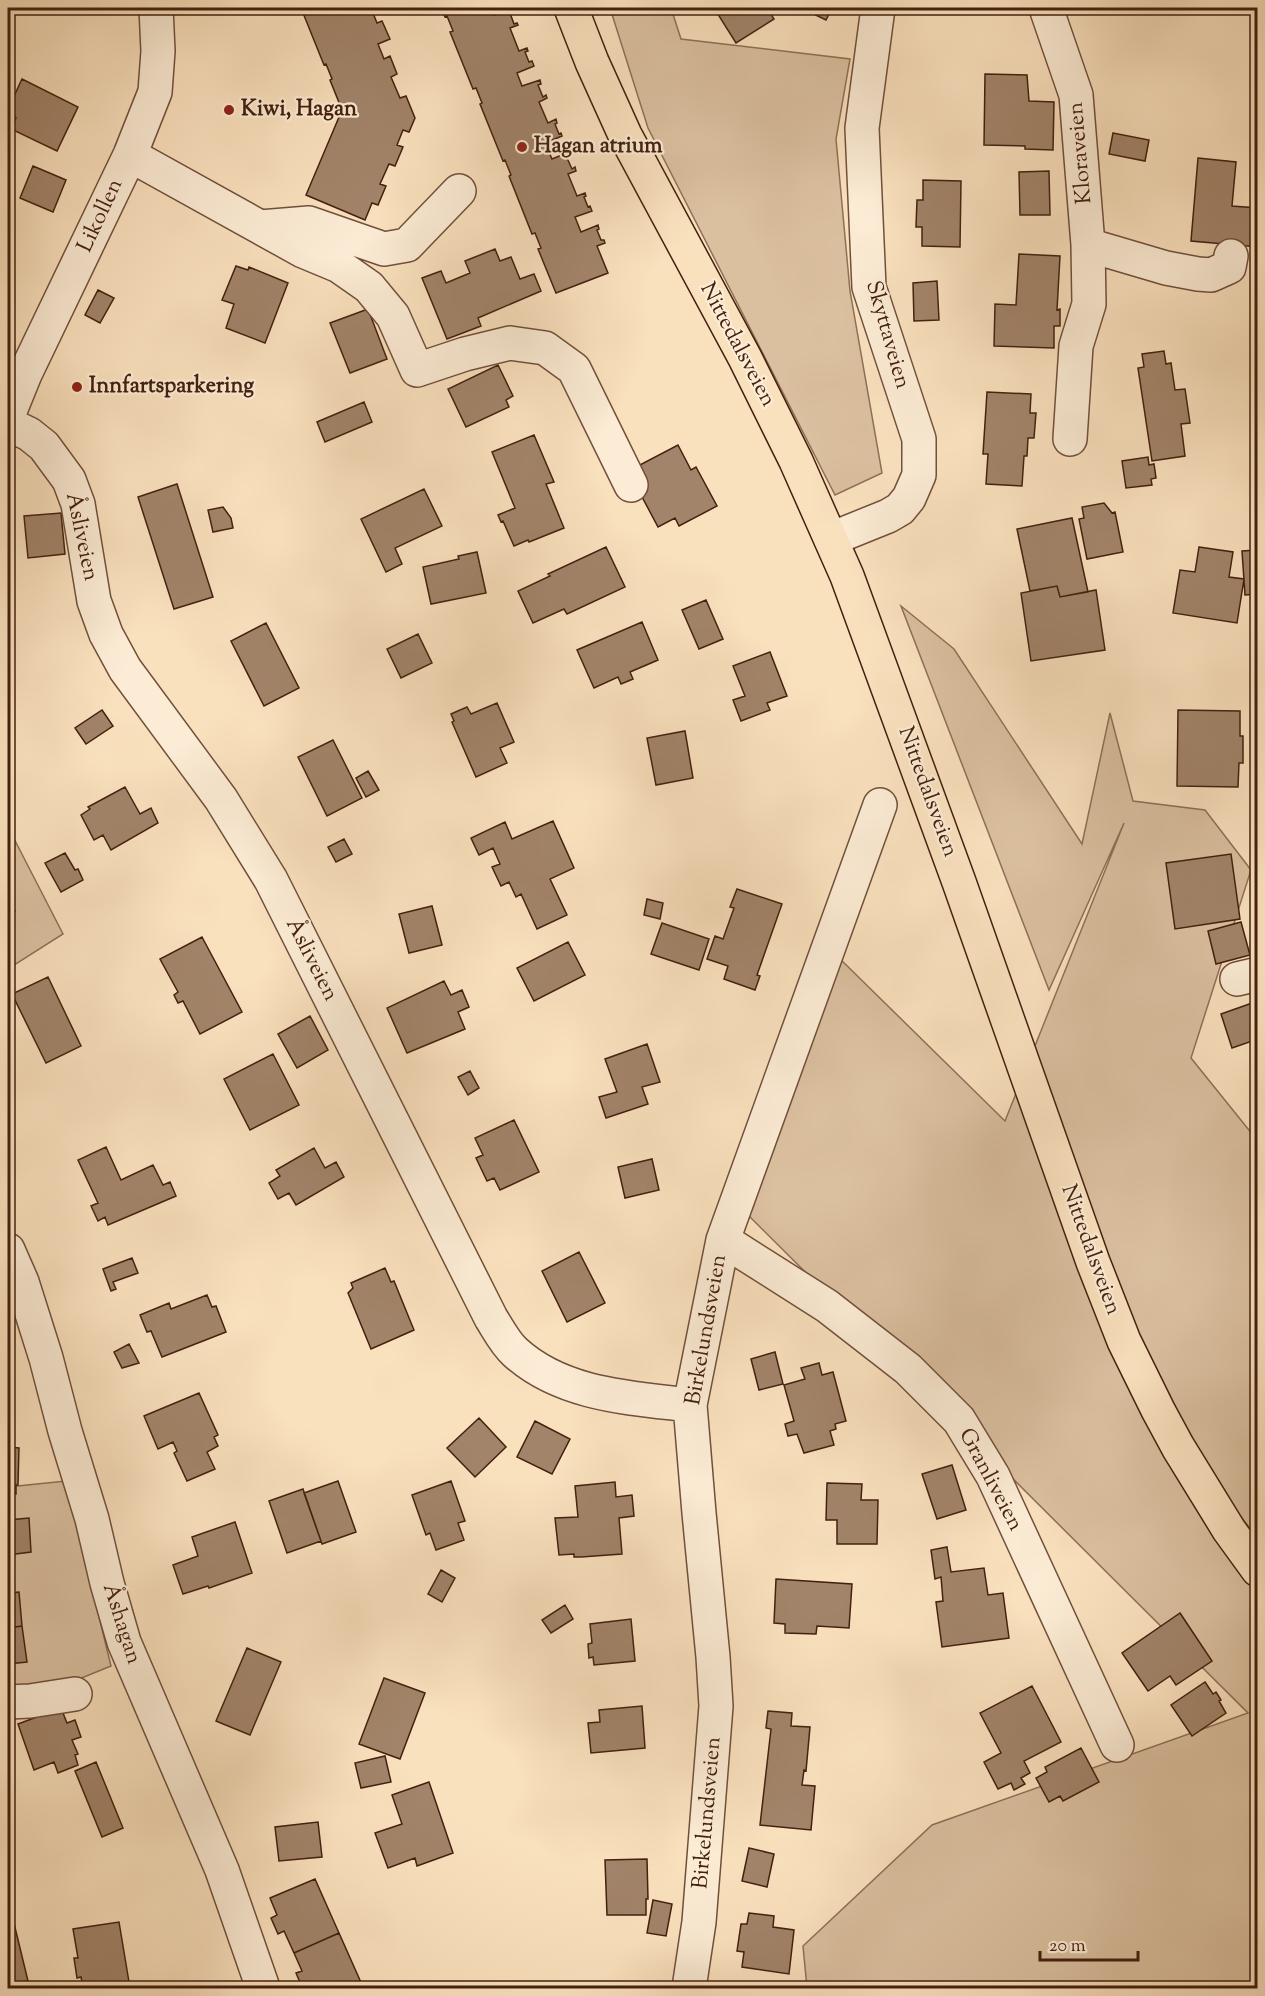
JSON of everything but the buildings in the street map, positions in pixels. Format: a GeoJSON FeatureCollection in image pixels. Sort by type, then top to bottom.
{"type":"FeatureCollection","features":[{"type":"Feature","properties":{"kind":"main road","name":"Nittedalsveien"},"geometry":{"type":"LineString","coordinates":[[574,12],[592,62],[625,135],[745,358],[796,461],[864,618],[1093,1262],[1124,1341],[1178,1447],[1229,1530],[1257,1570]]}},
{"type":"Feature","properties":{"kind":"street","name":"Likollen"},"geometry":{"type":"LineString","coordinates":[[8,416],[25,374],[130,155],[155,92],[158,51],[156,8]]}},
{"type":"Feature","properties":{"kind":"street","name":"Skyttaveien"},"geometry":{"type":"LineString","coordinates":[[831,539],[900,509],[909,498],[919,475],[919,439],[869,287],[862,128],[878,8]]}},
{"type":"Feature","properties":{"kind":"street","name":"Kloraveien"},"geometry":{"type":"LineString","coordinates":[[1046,8],[1076,95],[1088,245],[1089,304],[1076,346],[1070,439]]}},
{"type":"Feature","properties":{"kind":"street"},"geometry":{"type":"LineString","coordinates":[[130,155],[303,251],[339,266],[369,287],[393,316],[417,370],[465,354],[510,343],[545,348],[574,369],[631,485]]}},
{"type":"Feature","properties":{"kind":"street"},"geometry":{"type":"LineString","coordinates":[[260,227],[309,223],[384,249],[407,245],[459,191]]}},
{"type":"Feature","properties":{"kind":"street"},"geometry":{"type":"LineString","coordinates":[[1088,245],[1166,268],[1198,274],[1211,275],[1229,267],[1231,256]]}},
{"type":"Feature","properties":{"kind":"street","name":"Åsliveien"},"geometry":{"type":"LineString","coordinates":[[8,423],[29,434],[44,446],[69,480],[78,504],[94,601],[106,634],[125,669],[221,799],[271,880],[491,1318],[513,1351],[541,1372],[600,1394],[690,1405]]}},
{"type":"Feature","properties":{"kind":"street","name":"Birkelundsveien"},"geometry":{"type":"LineString","coordinates":[[688,1989],[699,1922],[716,1706],[690,1405],[723,1240],[880,805]]}},
{"type":"Feature","properties":{"kind":"street","name":"Granliveien"},"geometry":{"type":"LineString","coordinates":[[723,1240],[827,1306],[909,1369],[958,1420],[993,1476],[1117,1745]]}},
{"type":"Feature","properties":{"kind":"street","name":"Åshagan"},"geometry":{"type":"LineString","coordinates":[[8,1250],[22,1282],[46,1358],[124,1642],[222,1870],[263,1989]]}},
{"type":"Feature","properties":{"kind":"street"},"geometry":{"type":"LineString","coordinates":[[8,1702],[75,1694]]}},
{"type":"Feature","properties":{"kind":"shaded area"},"geometry":{"type":"Polygon","coordinates":[[[610,8],[671,8],[681,39],[850,59],[836,139],[850,291],[882,473],[835,495],[648,128],[610,8]]]}},
{"type":"Feature","properties":{"kind":"shaded area"},"geometry":{"type":"Polygon","coordinates":[[[901,606],[954,649],[1082,844],[1110,713],[1133,801],[1205,810],[1251,870],[1191,1058],[1257,1140],[1257,1537],[1237,1512],[1258,1554],[1257,1988],[807,1988],[803,1946],[932,1825],[1248,1713],[748,1215],[793,998],[833,952],[1005,1121],[1124,823],[1049,990],[901,606]]]}},
{"type":"Feature","properties":{"kind":"shaded area"},"geometry":{"type":"Polygon","coordinates":[[[8,827],[63,934],[8,969],[8,827]]]}},
{"type":"Feature","properties":{"kind":"shaded area"},"geometry":{"type":"Polygon","coordinates":[[[66,1481],[111,1666],[8,1708],[8,1487],[66,1481]]]}},
{"type":"Feature","properties":{"kind":"place","name":"Kiwi, Hagan"},"geometry":{"type":"Point","coordinates":[229,110]}},
{"type":"Feature","properties":{"kind":"place","name":"Hagan atrium"},"geometry":{"type":"Point","coordinates":[522,147]}},
{"type":"Feature","properties":{"kind":"place","name":"Innfartsparkering"},"geometry":{"type":"Point","coordinates":[77,387]}}]}
